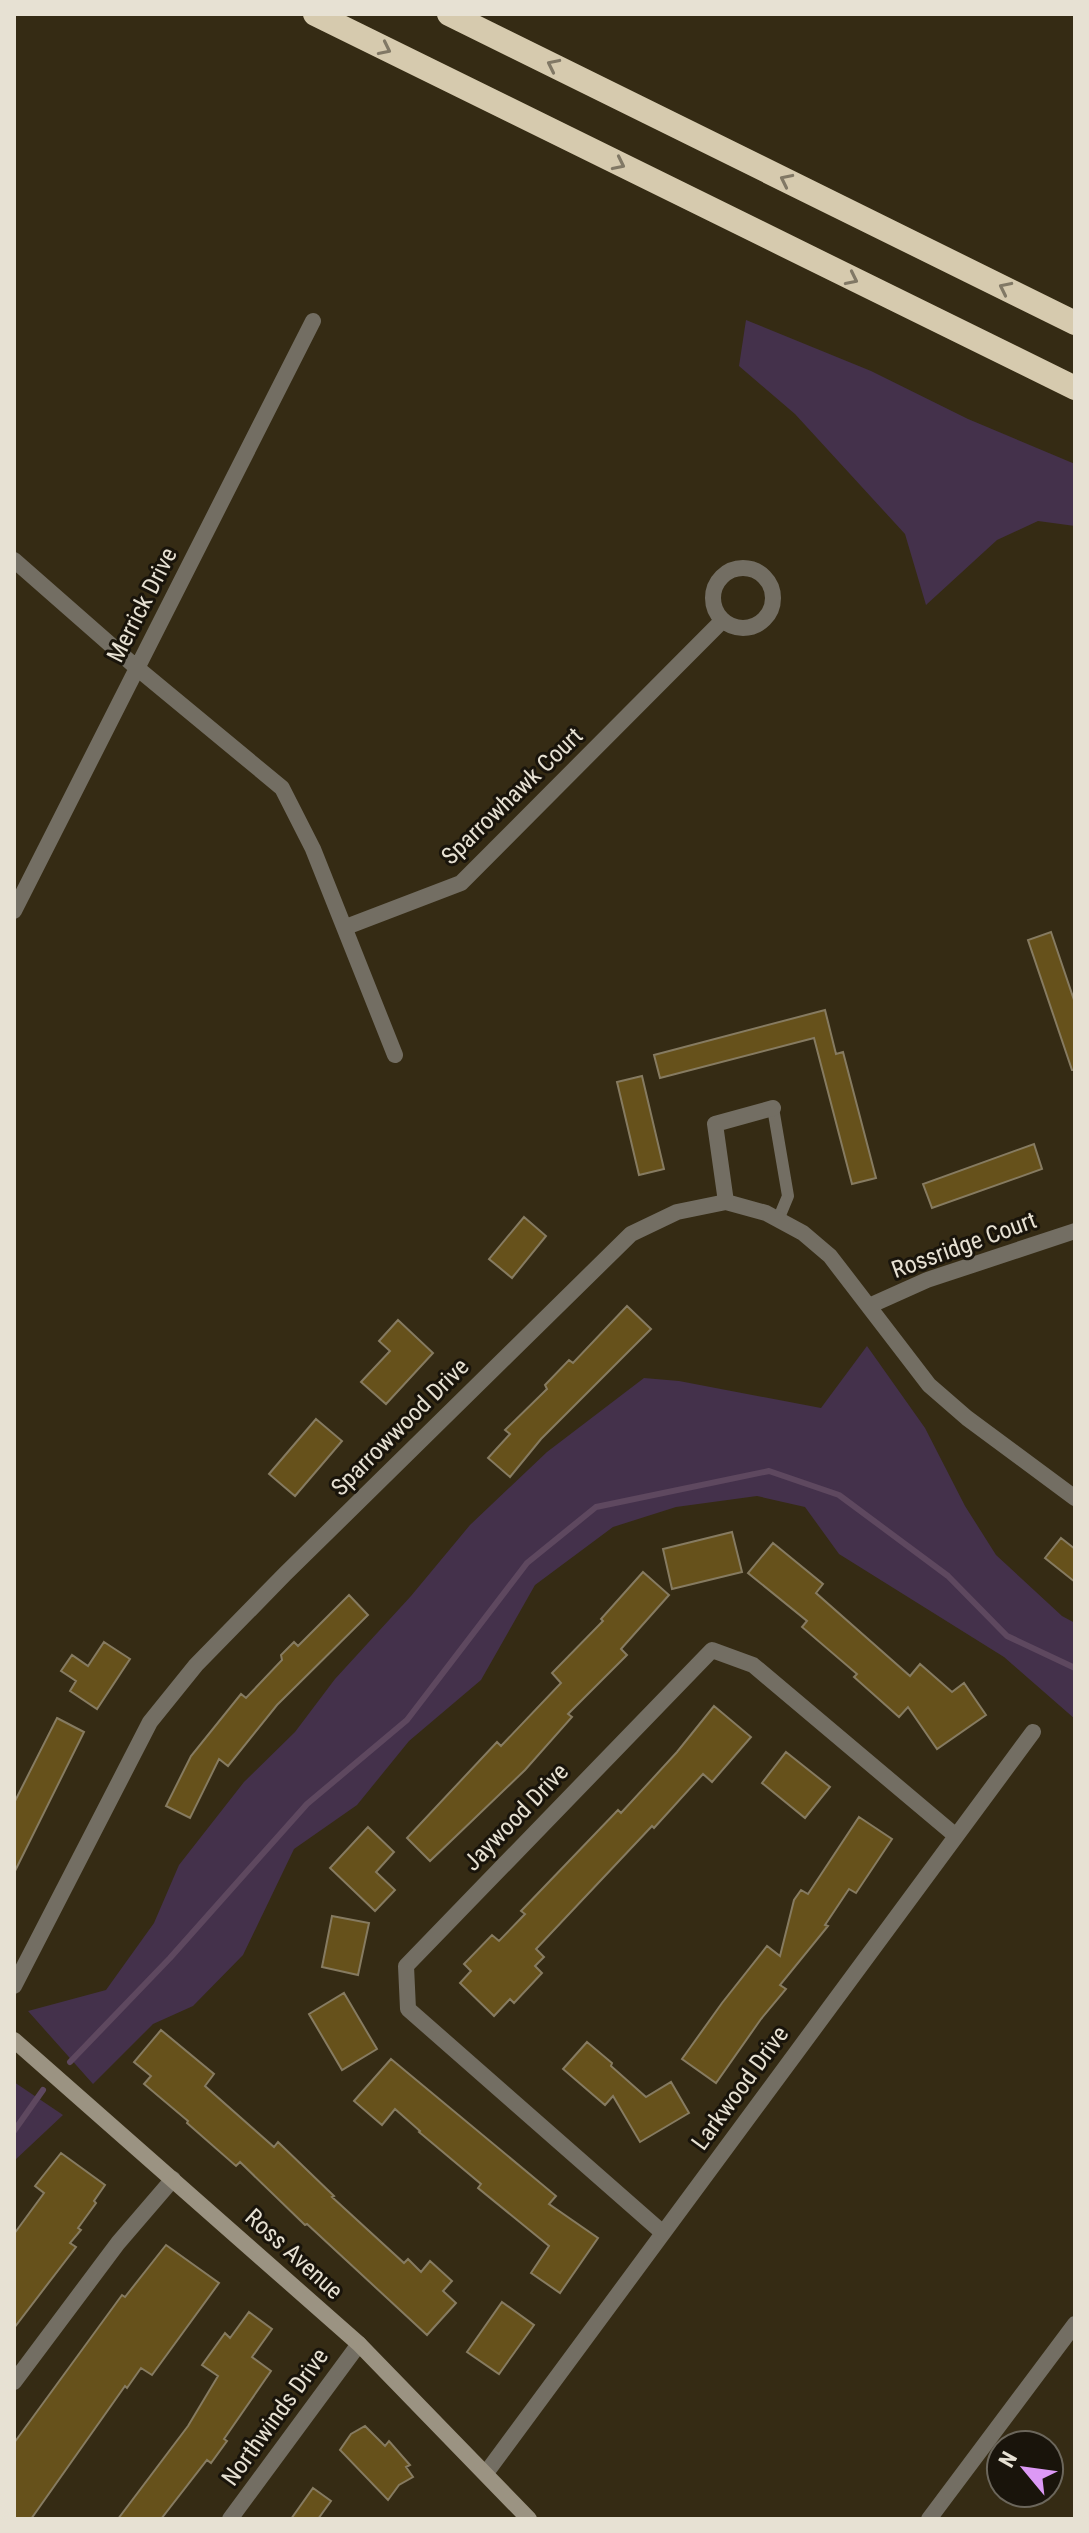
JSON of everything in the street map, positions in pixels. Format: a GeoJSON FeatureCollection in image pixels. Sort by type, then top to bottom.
{"type":"FeatureCollection","features":[{"type":"Feature","properties":{"kind":"highway"},"geometry":{"type":"LineString","coordinates":[[315,14],[1075,388]]}},
{"type":"Feature","properties":{"kind":"highway"},"geometry":{"type":"LineString","coordinates":[[449,14],[1075,323]]}},
{"type":"Feature","properties":{"kind":"street","name":"Merrick Drive"},"geometry":{"type":"LineString","coordinates":[[14,911],[313,321]]}},
{"type":"Feature","properties":{"kind":"street"},"geometry":{"type":"LineString","coordinates":[[14,560],[137,668],[282,788],[313,849],[395,1055]]}},
{"type":"Feature","properties":{"kind":"street","name":"Sparrowhawk Court"},"geometry":{"type":"LineString","coordinates":[[346,927],[461,883],[722,621]]}},
{"type":"Feature","properties":{"kind":"street"},"geometry":{"type":"LineString","coordinates":[[726,1202],[715,1124],[773,1108]]}},
{"type":"Feature","properties":{"kind":"street","name":"Sparrowwood Drive"},"geometry":{"type":"LineString","coordinates":[[14,1986],[150,1722],[196,1665],[631,1234],[677,1212],[726,1202],[766,1213],[803,1233],[830,1256],[929,1385],[967,1418],[1075,1498]]}},
{"type":"Feature","properties":{"kind":"street","name":"Rossridge Court"},"geometry":{"type":"LineString","coordinates":[[869,1306],[927,1280],[1075,1231]]}},
{"type":"Feature","properties":{"kind":"street","name":"Jaywood Drive"},"geometry":{"type":"LineString","coordinates":[[663,2233],[408,2009],[406,1966],[712,1650],[753,1665],[956,1836]]}},
{"type":"Feature","properties":{"kind":"street","name":"Larkwood Drive"},"geometry":{"type":"LineString","coordinates":[[486,2473],[1033,1732]]}},
{"type":"Feature","properties":{"kind":"street","name":"Ross Avenue"},"geometry":{"type":"LineString","coordinates":[[14,2040],[359,2344],[529,2519]]}},
{"type":"Feature","properties":{"kind":"street"},"geometry":{"type":"LineString","coordinates":[[14,2382],[118,2243],[173,2179]]}},
{"type":"Feature","properties":{"kind":"street"},"geometry":{"type":"LineString","coordinates":[[929,2519],[1075,2324]]}},
{"type":"Feature","properties":{"kind":"street","name":"Northwinds Drive"},"geometry":{"type":"LineString","coordinates":[[230,2519],[359,2344]]}},
{"type":"Feature","properties":{"kind":"lane"},"geometry":{"type":"LineString","coordinates":[[773,1108],[788,1196],[778,1220]]}},
{"type":"Feature","properties":{"kind":"shaded area"},"geometry":{"type":"Polygon","coordinates":[[[746,320],[871,371],[968,419],[1075,464],[1075,526],[1038,521],[997,540],[926,605],[905,534],[795,414],[739,366],[746,320]]]}},
{"type":"Feature","properties":{"kind":"shaded area"},"geometry":{"type":"Polygon","coordinates":[[[867,1346],[925,1428],[965,1506],[996,1555],[1062,1616],[1075,1623],[1075,1719],[1004,1657],[839,1554],[805,1507],[757,1496],[676,1507],[613,1527],[535,1585],[481,1680],[409,1741],[357,1805],[294,1849],[243,1955],[193,2006],[153,2024],[93,2084],[28,2011],[106,1990],[154,1923],[179,1865],[244,1782],[295,1732],[335,1679],[411,1596],[470,1525],[547,1452],[644,1378],[679,1381],[821,1408],[867,1346]]]}},
{"type":"Feature","properties":{"kind":"shaded area"},"geometry":{"type":"Polygon","coordinates":[[[14,2082],[63,2115],[14,2161],[14,2082]]]}},
{"type":"Feature","properties":{"kind":"building"},"geometry":{"type":"Polygon","coordinates":[[[1051,932],[1075,1003],[1075,1070],[1072,1070],[1028,940],[1051,932]]]}},
{"type":"Feature","properties":{"kind":"building"},"geometry":{"type":"Polygon","coordinates":[[[825,1010],[836,1054],[843,1052],[876,1178],[852,1184],[814,1038],[660,1078],[654,1055],[825,1010]]]}},
{"type":"Feature","properties":{"kind":"building"},"geometry":{"type":"Polygon","coordinates":[[[642,1076],[664,1169],[639,1175],[617,1082],[642,1076]]]}},
{"type":"Feature","properties":{"kind":"building"},"geometry":{"type":"Polygon","coordinates":[[[1034,1144],[1042,1169],[932,1208],[923,1184],[1034,1144]]]}},
{"type":"Feature","properties":{"kind":"building"},"geometry":{"type":"Polygon","coordinates":[[[524,1217],[546,1236],[512,1278],[489,1259],[524,1217]]]}},
{"type":"Feature","properties":{"kind":"building"},"geometry":{"type":"Polygon","coordinates":[[[627,1306],[651,1329],[541,1439],[510,1477],[488,1458],[510,1434],[505,1430],[547,1389],[545,1385],[569,1360],[573,1363],[627,1306]]]}},
{"type":"Feature","properties":{"kind":"building"},"geometry":{"type":"Polygon","coordinates":[[[398,1320],[433,1353],[386,1404],[361,1382],[390,1351],[379,1341],[398,1320]]]}},
{"type":"Feature","properties":{"kind":"building"},"geometry":{"type":"Polygon","coordinates":[[[316,1419],[342,1441],[295,1496],[269,1474],[316,1419]]]}},
{"type":"Feature","properties":{"kind":"building"},"geometry":{"type":"Polygon","coordinates":[[[732,1532],[742,1572],[672,1589],[663,1549],[732,1532]]]}},
{"type":"Feature","properties":{"kind":"building"},"geometry":{"type":"Polygon","coordinates":[[[1061,1538],[1075,1549],[1075,1582],[1045,1558],[1061,1538]]]}},
{"type":"Feature","properties":{"kind":"building"},"geometry":{"type":"Polygon","coordinates":[[[773,1543],[823,1584],[816,1593],[910,1676],[920,1664],[952,1692],[964,1683],[986,1715],[937,1749],[908,1707],[899,1717],[854,1677],[857,1674],[802,1627],[807,1621],[748,1573],[773,1543]]]}},
{"type":"Feature","properties":{"kind":"building"},"geometry":{"type":"Polygon","coordinates":[[[643,1572],[669,1595],[621,1649],[627,1655],[568,1714],[572,1717],[525,1770],[430,1861],[407,1838],[497,1742],[501,1746],[561,1683],[552,1673],[603,1621],[601,1619],[643,1572]]]}},
{"type":"Feature","properties":{"kind":"building"},"geometry":{"type":"Polygon","coordinates":[[[349,1595],[368,1615],[277,1705],[228,1766],[219,1759],[190,1818],[166,1806],[191,1756],[241,1694],[246,1698],[282,1660],[281,1655],[294,1642],[298,1646],[349,1595]]]}},
{"type":"Feature","properties":{"kind":"building"},"geometry":{"type":"Polygon","coordinates":[[[104,1642],[130,1659],[97,1709],[70,1691],[76,1681],[61,1671],[72,1655],[88,1666],[104,1642]]]}},
{"type":"Feature","properties":{"kind":"building"},"geometry":{"type":"Polygon","coordinates":[[[714,1706],[751,1737],[712,1782],[703,1774],[536,1949],[544,1957],[535,1966],[542,1973],[514,2003],[510,1999],[494,2016],[460,1983],[471,1971],[464,1964],[492,1935],[499,1941],[525,1914],[521,1911],[618,1810],[621,1813],[714,1706]]]}},
{"type":"Feature","properties":{"kind":"building"},"geometry":{"type":"Polygon","coordinates":[[[57,1718],[84,1732],[14,1873],[14,1803],[57,1718]]]}},
{"type":"Feature","properties":{"kind":"building"},"geometry":{"type":"Polygon","coordinates":[[[786,1752],[830,1787],[805,1818],[762,1783],[786,1752]]]}},
{"type":"Feature","properties":{"kind":"building"},"geometry":{"type":"Polygon","coordinates":[[[859,1817],[892,1839],[856,1893],[849,1889],[825,1925],[828,1926],[780,1985],[786,1989],[716,2083],[682,2059],[767,1946],[780,1956],[794,1900],[801,1890],[808,1894],[859,1817]]]}},
{"type":"Feature","properties":{"kind":"building"},"geometry":{"type":"Polygon","coordinates":[[[368,1827],[394,1852],[376,1872],[395,1890],[375,1911],[330,1868],[368,1827]]]}},
{"type":"Feature","properties":{"kind":"building"},"geometry":{"type":"Polygon","coordinates":[[[332,1916],[369,1923],[358,1975],[322,1967],[332,1916]]]}},
{"type":"Feature","properties":{"kind":"building"},"geometry":{"type":"Polygon","coordinates":[[[344,1993],[377,2049],[342,2070],[309,2014],[344,1993]]]}},
{"type":"Feature","properties":{"kind":"building"},"geometry":{"type":"Polygon","coordinates":[[[161,2030],[214,2074],[205,2086],[274,2147],[278,2142],[404,2263],[408,2259],[421,2272],[430,2261],[452,2281],[443,2291],[456,2303],[427,2335],[240,2162],[236,2166],[144,2084],[151,2076],[134,2062],[161,2030]]]}},
{"type":"Feature","properties":{"kind":"building"},"geometry":{"type":"Polygon","coordinates":[[[587,2042],[646,2097],[671,2082],[689,2113],[640,2142],[613,2096],[605,2105],[563,2069],[587,2042]]]}},
{"type":"Feature","properties":{"kind":"building"},"geometry":{"type":"Polygon","coordinates":[[[391,2059],[556,2196],[549,2204],[598,2238],[560,2293],[531,2273],[549,2246],[478,2188],[481,2184],[395,2109],[382,2125],[354,2101],[391,2059]]]}},
{"type":"Feature","properties":{"kind":"building"},"geometry":{"type":"Polygon","coordinates":[[[61,2153],[105,2185],[78,2228],[81,2230],[70,2243],[76,2247],[14,2328],[14,2234],[44,2193],[35,2186],[61,2153]]]}},
{"type":"Feature","properties":{"kind":"building"},"geometry":{"type":"Polygon","coordinates":[[[166,2245],[219,2283],[152,2375],[141,2368],[127,2388],[125,2386],[31,2519],[14,2519],[14,2443],[122,2295],[125,2297],[166,2245]]]}},
{"type":"Feature","properties":{"kind":"building"},"geometry":{"type":"Polygon","coordinates":[[[502,2302],[534,2325],[499,2374],[467,2352],[502,2302]]]}},
{"type":"Feature","properties":{"kind":"building"},"geometry":{"type":"Polygon","coordinates":[[[249,2312],[272,2329],[252,2357],[271,2371],[224,2439],[227,2441],[211,2463],[207,2460],[161,2519],[118,2519],[188,2426],[218,2376],[202,2365],[225,2333],[230,2338],[249,2312]]]}},
{"type":"Feature","properties":{"kind":"building"},"geometry":{"type":"Polygon","coordinates":[[[365,2426],[385,2446],[389,2441],[410,2465],[406,2467],[413,2477],[399,2485],[388,2500],[340,2450],[351,2434],[365,2426]]]}},
{"type":"Feature","properties":{"kind":"building"},"geometry":{"type":"Polygon","coordinates":[[[313,2488],[331,2501],[318,2519],[291,2519],[313,2488]]]}},
{"type":"Feature","properties":{"kind":"waterway"},"geometry":{"type":"LineString","coordinates":[[70,2062],[170,1958],[307,1804],[407,1720],[527,1563],[596,1507],[769,1471],[839,1495],[948,1576],[1007,1636],[1075,1668]]}},
{"type":"Feature","properties":{"kind":"waterway"},"geometry":{"type":"LineString","coordinates":[[14,2131],[43,2090]]}}]}
